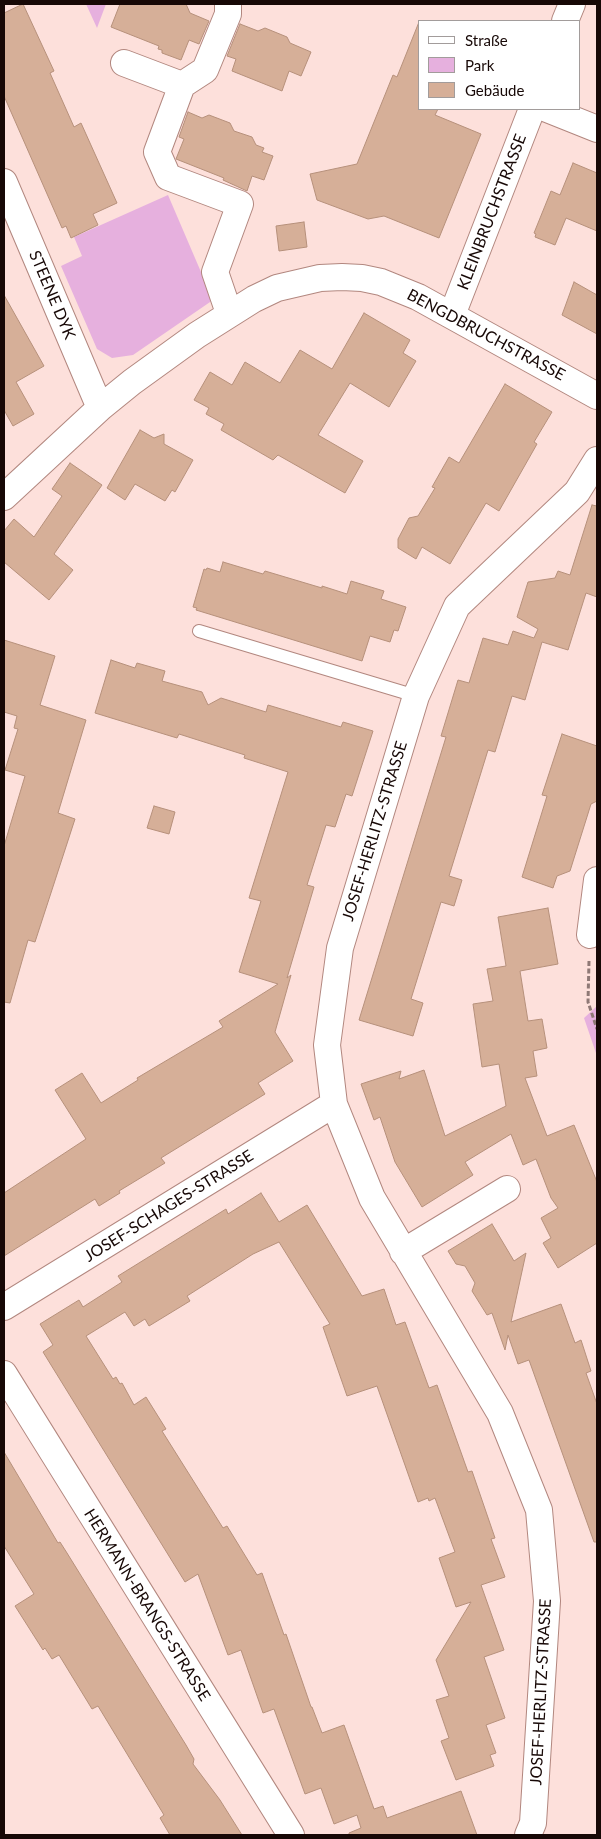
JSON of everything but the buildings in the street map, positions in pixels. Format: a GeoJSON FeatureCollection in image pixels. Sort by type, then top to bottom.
{"type":"FeatureCollection","features":[{"type":"Feature","properties":{"kind":"street"},"geometry":{"type":"LineString","coordinates":[[228,4],[228,14],[205,70],[182,85],[157,152],[168,177],[240,204],[215,272],[229,313]]}},
{"type":"Feature","properties":{"kind":"street"},"geometry":{"type":"LineString","coordinates":[[565,20],[572,4]]}},
{"type":"Feature","properties":{"kind":"street"},"geometry":{"type":"LineString","coordinates":[[124,63],[182,85]]}},
{"type":"Feature","properties":{"kind":"street","name":"KLEINBRUCHSTRASSE"},"geometry":{"type":"LineString","coordinates":[[452,315],[532,110]]}},
{"type":"Feature","properties":{"kind":"street"},"geometry":{"type":"LineString","coordinates":[[550,110],[597,129]]}},
{"type":"Feature","properties":{"kind":"street","name":"STEENE DYK"},"geometry":{"type":"LineString","coordinates":[[4,182],[100,408]]}},
{"type":"Feature","properties":{"kind":"street","name":"BENGDBRUCHSTRASSE"},"geometry":{"type":"LineString","coordinates":[[4,497],[100,408],[165,357],[229,313],[254,299],[277,288],[320,278],[362,278],[381,282],[418,296],[597,396]]}},
{"type":"Feature","properties":{"kind":"street","name":"JOSEF-HERLITZ-STRASSE"},"geometry":{"type":"LineString","coordinates":[[528,1835],[533,1823],[547,1601],[539,1510],[500,1413],[372,1198],[334,1104],[327,1045],[340,948],[416,696],[457,606],[577,492],[597,460]]}},
{"type":"Feature","properties":{"kind":"street"},"geometry":{"type":"LineString","coordinates":[[590,935],[597,880]]}},
{"type":"Feature","properties":{"kind":"street","name":"JOSEF-SCHAGES-STRASSE"},"geometry":{"type":"LineString","coordinates":[[4,1307],[334,1104]]}},
{"type":"Feature","properties":{"kind":"street"},"geometry":{"type":"LineString","coordinates":[[403,1252],[507,1189]]}},
{"type":"Feature","properties":{"kind":"street","name":"HERMANN-BRANGS-STRASSE"},"geometry":{"type":"LineString","coordinates":[[4,1374],[291,1835]]}},
{"type":"Feature","properties":{"kind":"lane"},"geometry":{"type":"LineString","coordinates":[[198,631],[416,696]]}},
{"type":"Feature","properties":{"kind":"path"},"geometry":{"type":"LineString","coordinates":[[590,935],[588,1002],[597,1029]]}},
{"type":"Feature","properties":{"kind":"green space"},"geometry":{"type":"Polygon","coordinates":[[[86,4],[106,4],[97,28],[86,4]]]}},
{"type":"Feature","properties":{"kind":"green space"},"geometry":{"type":"Polygon","coordinates":[[[168,195],[213,300],[133,355],[112,358],[97,349],[61,266],[82,256],[74,237],[168,195]]]}},
{"type":"Feature","properties":{"kind":"green space"},"geometry":{"type":"Polygon","coordinates":[[[597,1006],[597,1056],[584,1018],[597,1006]]]}}]}
